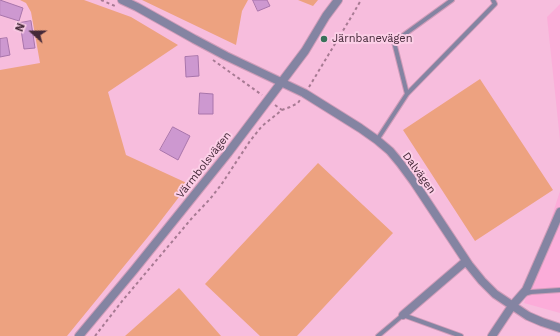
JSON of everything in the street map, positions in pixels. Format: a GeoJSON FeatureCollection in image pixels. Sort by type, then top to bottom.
{"type":"FeatureCollection","features":[{"type":"Feature","properties":{"kind":"street","name":"Värmbolsvägen"},"geometry":{"type":"LineString","coordinates":[[79,336],[228,153],[305,51],[326,16],[338,0]]}},
{"type":"Feature","properties":{"kind":"street"},"geometry":{"type":"LineString","coordinates":[[121,4],[137,7],[226,56],[281,82]]}},
{"type":"Feature","properties":{"kind":"street","name":"Dalvägen"},"geometry":{"type":"LineString","coordinates":[[281,82],[304,93],[360,128],[390,151],[414,182],[482,282],[495,294],[528,316],[560,328]]}},
{"type":"Feature","properties":{"kind":"street"},"geometry":{"type":"LineString","coordinates":[[492,336],[512,306],[526,290],[560,212]]}},
{"type":"Feature","properties":{"kind":"street"},"geometry":{"type":"LineString","coordinates":[[403,315],[466,260]]}},
{"type":"Feature","properties":{"kind":"lane"},"geometry":{"type":"LineString","coordinates":[[407,94],[394,42],[452,0]]}},
{"type":"Feature","properties":{"kind":"lane"},"geometry":{"type":"LineString","coordinates":[[377,140],[407,94],[495,4],[493,0]]}},
{"type":"Feature","properties":{"kind":"lane"},"geometry":{"type":"LineString","coordinates":[[522,295],[530,292],[560,290]]}},
{"type":"Feature","properties":{"kind":"lane"},"geometry":{"type":"LineString","coordinates":[[378,336],[403,315],[461,336]]}},
{"type":"Feature","properties":{"kind":"path"},"geometry":{"type":"LineString","coordinates":[[101,0],[121,4]]}},
{"type":"Feature","properties":{"kind":"path"},"geometry":{"type":"LineString","coordinates":[[94,336],[192,218],[210,199],[262,126],[282,110],[298,103],[313,82],[361,0]]}},
{"type":"Feature","properties":{"kind":"path"},"geometry":{"type":"LineString","coordinates":[[213,60],[282,110]]}},
{"type":"Feature","properties":{"kind":"shaded area"},"geometry":{"type":"Polygon","coordinates":[[[20,0],[84,0],[131,17],[178,45],[108,92],[126,155],[189,184],[67,336],[0,336],[0,70],[40,63],[31,12],[26,3],[20,0]]]}},
{"type":"Feature","properties":{"kind":"shaded area"},"geometry":{"type":"Polygon","coordinates":[[[142,0],[248,0],[242,11],[236,45],[142,0]]]}},
{"type":"Feature","properties":{"kind":"shaded area"},"geometry":{"type":"Polygon","coordinates":[[[298,0],[318,0],[313,6],[298,0]]]}},
{"type":"Feature","properties":{"kind":"shaded area"},"geometry":{"type":"Polygon","coordinates":[[[560,4],[560,140],[547,17],[560,4]]]}},
{"type":"Feature","properties":{"kind":"shaded area"},"geometry":{"type":"Polygon","coordinates":[[[480,79],[553,190],[475,241],[403,130],[480,79]]]}},
{"type":"Feature","properties":{"kind":"shaded area"},"geometry":{"type":"Polygon","coordinates":[[[318,163],[393,233],[297,336],[260,336],[205,284],[318,163]]]}},
{"type":"Feature","properties":{"kind":"shaded area"},"geometry":{"type":"Polygon","coordinates":[[[560,191],[560,313],[524,303],[560,191]]]}},
{"type":"Feature","properties":{"kind":"shaded area"},"geometry":{"type":"Polygon","coordinates":[[[179,288],[221,336],[125,336],[179,288]]]}},
{"type":"Feature","properties":{"kind":"building"},"geometry":{"type":"Polygon","coordinates":[[[0,0],[23,8],[19,21],[0,15],[0,0]]]}},
{"type":"Feature","properties":{"kind":"building"},"geometry":{"type":"Polygon","coordinates":[[[253,0],[267,0],[270,6],[258,11],[253,0]]]}},
{"type":"Feature","properties":{"kind":"building"},"geometry":{"type":"Polygon","coordinates":[[[31,21],[35,48],[24,49],[20,23],[31,21]]]}},
{"type":"Feature","properties":{"kind":"building"},"geometry":{"type":"Polygon","coordinates":[[[7,38],[10,55],[0,57],[0,39],[7,38]]]}},
{"type":"Feature","properties":{"kind":"building"},"geometry":{"type":"Polygon","coordinates":[[[198,56],[199,76],[186,77],[185,57],[198,56]]]}},
{"type":"Feature","properties":{"kind":"building"},"geometry":{"type":"Polygon","coordinates":[[[200,93],[213,94],[213,114],[199,114],[200,93]]]}},
{"type":"Feature","properties":{"kind":"building"},"geometry":{"type":"Polygon","coordinates":[[[173,127],[190,136],[178,160],[160,150],[173,127]]]}},
{"type":"Feature","properties":{"kind":"place","name":"Järnbanevägen"},"geometry":{"type":"Point","coordinates":[324,39]}}]}
